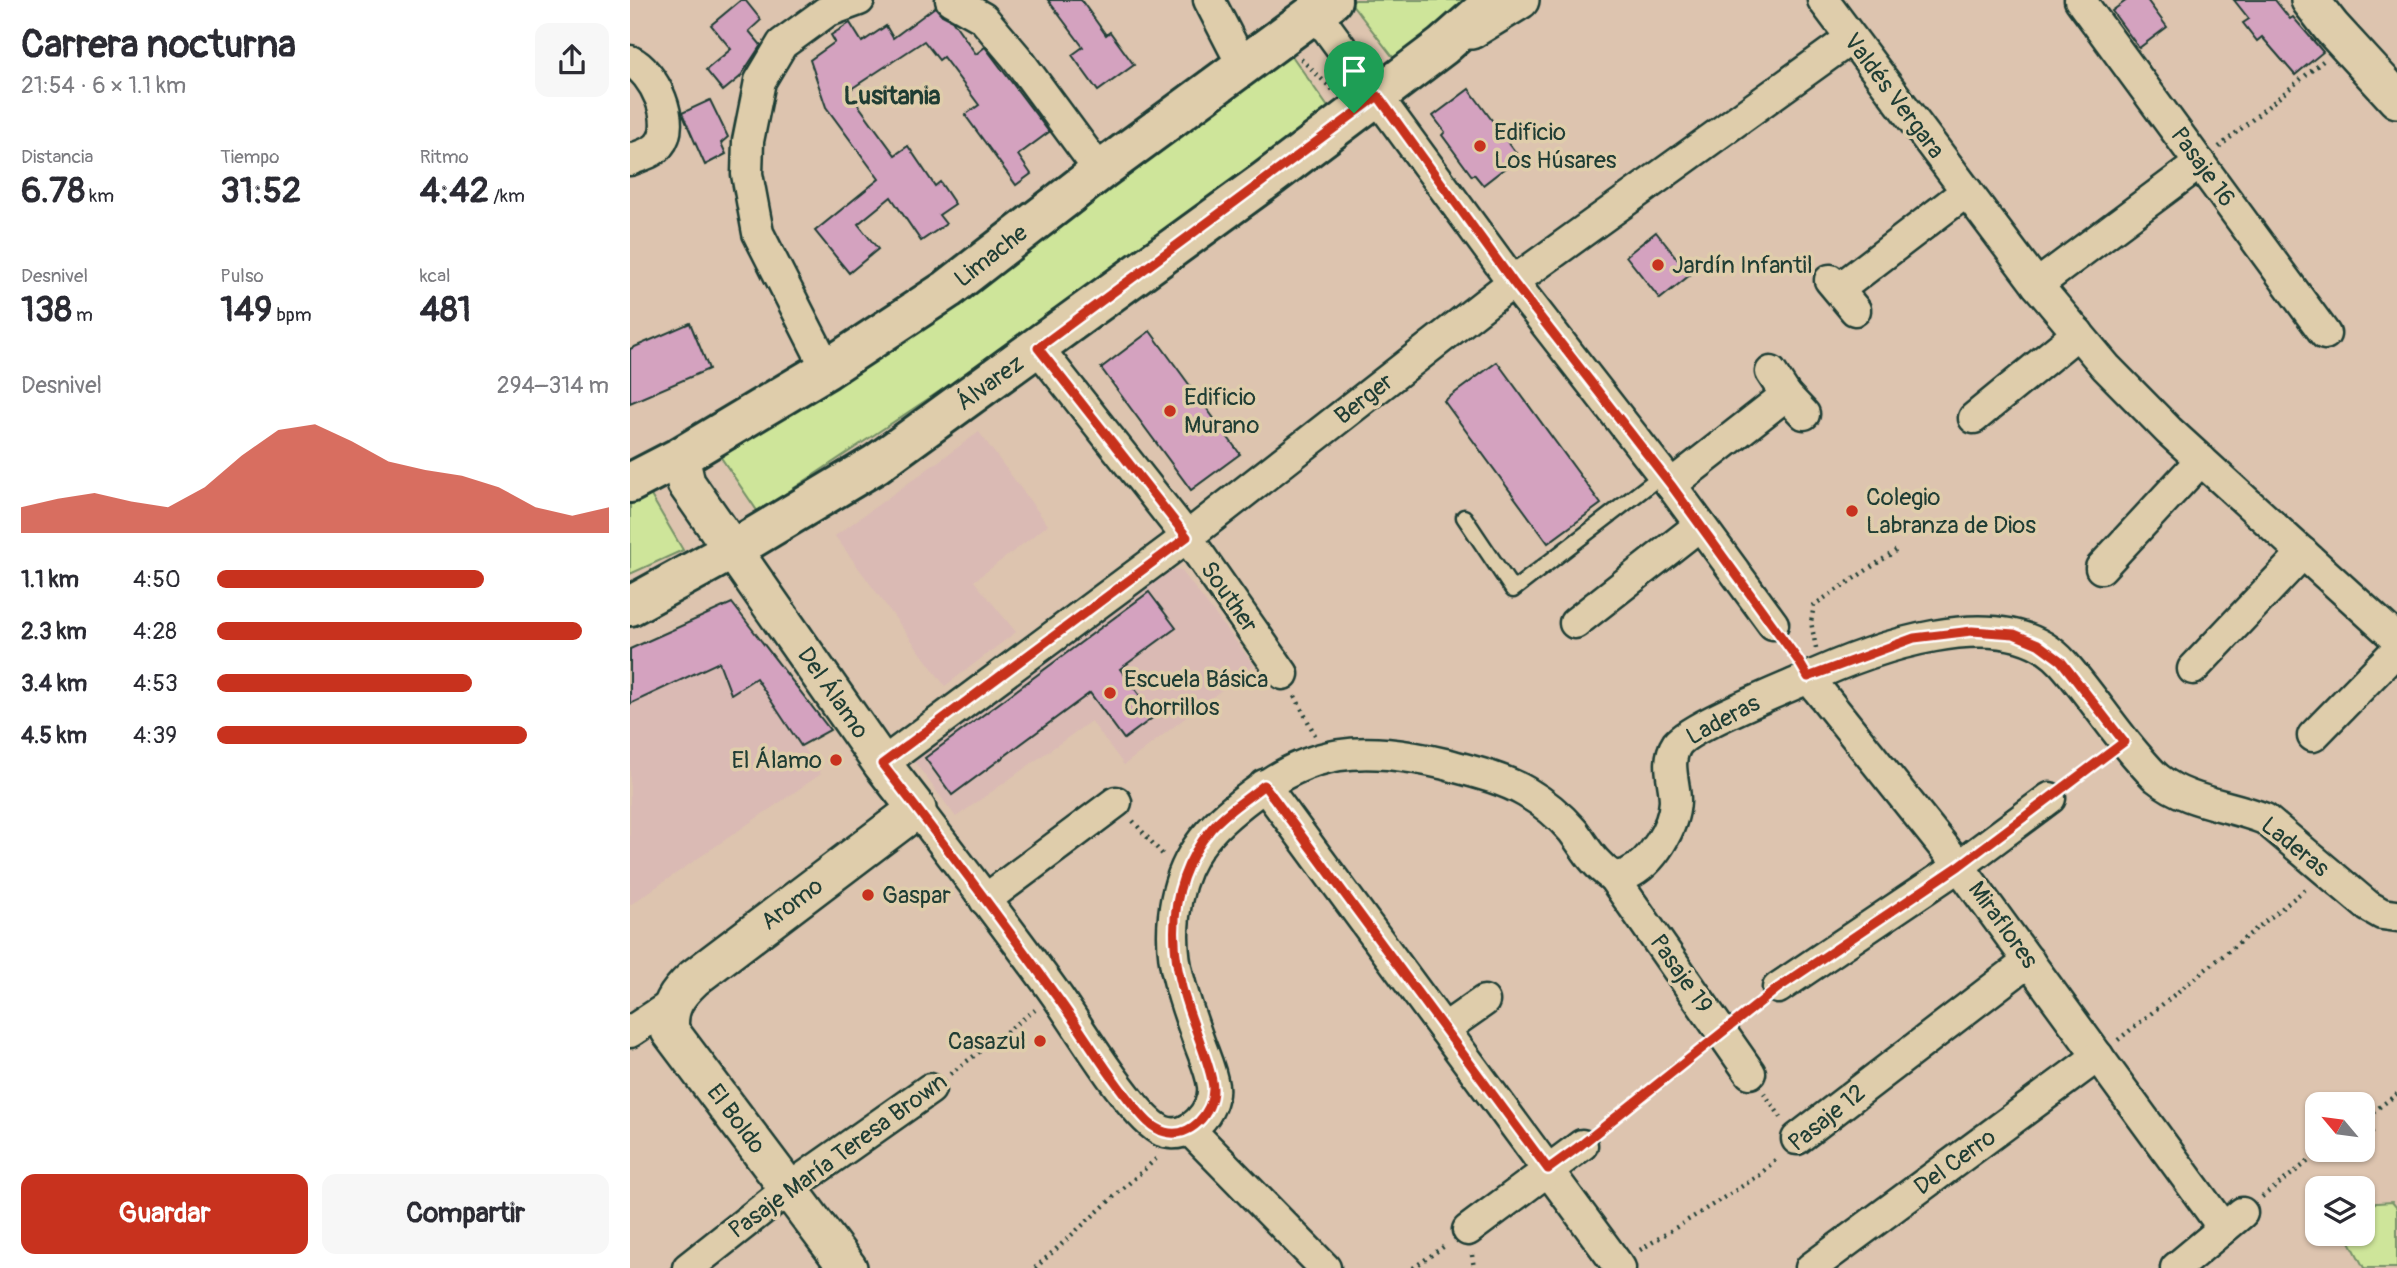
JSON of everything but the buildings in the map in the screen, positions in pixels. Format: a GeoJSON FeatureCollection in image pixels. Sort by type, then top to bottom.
{"type":"FeatureCollection","features":[{"type":"Feature","properties":{"kind":"main road","name":"Álvarez"},"geometry":{"type":"LineString","coordinates":[[630,606],[734,549],[876,464],[1038,348],[1366,105],[1495,0]]}},
{"type":"Feature","properties":{"kind":"main road","name":"Limache"},"geometry":{"type":"LineString","coordinates":[[630,483],[680,457],[827,369],[948,289],[1308,18]]}},
{"type":"Feature","properties":{"kind":"street"},"geometry":{"type":"LineString","coordinates":[[827,369],[758,233],[747,174],[748,141],[760,81],[782,44],[826,12],[859,0]]}},
{"type":"Feature","properties":{"kind":"street"},"geometry":{"type":"LineString","coordinates":[[951,0],[983,18],[1016,57],[1100,172]]}},
{"type":"Feature","properties":{"kind":"street"},"geometry":{"type":"LineString","coordinates":[[1209,0],[1243,66]]}},
{"type":"Feature","properties":{"kind":"street"},"geometry":{"type":"LineString","coordinates":[[1434,52],[1520,0]]}},
{"type":"Feature","properties":{"kind":"street","name":"Valdés Vergara"},"geometry":{"type":"LineString","coordinates":[[1823,0],[2037,285],[2106,367],[2201,460],[2397,639]]}},
{"type":"Feature","properties":{"kind":"street","name":"Pasaje 16"},"geometry":{"type":"LineString","coordinates":[[2080,0],[2325,334]]}},
{"type":"Feature","properties":{"kind":"street"},"geometry":{"type":"LineString","coordinates":[[2311,0],[2397,99]]}},
{"type":"Feature","properties":{"kind":"street"},"geometry":{"type":"LineString","coordinates":[[1308,18],[1326,27],[1366,105],[1513,282],[1667,480],[1773,624]]}},
{"type":"Feature","properties":{"kind":"street","name":"Berger"},"geometry":{"type":"LineString","coordinates":[[882,764],[1187,537],[1513,282],[1850,39]]}},
{"type":"Feature","properties":{"kind":"street"},"geometry":{"type":"LineString","coordinates":[[630,61],[646,72],[667,115],[667,132],[658,147],[630,160]]}},
{"type":"Feature","properties":{"kind":"street"},"geometry":{"type":"LineString","coordinates":[[2037,285],[2200,163]]}},
{"type":"Feature","properties":{"kind":"street"},"geometry":{"type":"LineString","coordinates":[[1841,293],[1967,191]]}},
{"type":"Feature","properties":{"kind":"street"},"geometry":{"type":"LineString","coordinates":[[1975,418],[2078,333]]}},
{"type":"Feature","properties":{"kind":"street","name":"Souther"},"geometry":{"type":"LineString","coordinates":[[1038,348],[1187,537],[1283,674]]}},
{"type":"Feature","properties":{"kind":"street"},"geometry":{"type":"LineString","coordinates":[[1667,480],[1787,394]]}},
{"type":"Feature","properties":{"kind":"street","name":"Del Álamo"},"geometry":{"type":"LineString","coordinates":[[680,457],[686,483],[882,764],[1055,995],[1131,1102],[1147,1121],[1163,1131],[1175,1134],[1189,1129]]}},
{"type":"Feature","properties":{"kind":"street"},"geometry":{"type":"LineString","coordinates":[[2101,568],[2201,460]]}},
{"type":"Feature","properties":{"kind":"street"},"geometry":{"type":"LineString","coordinates":[[1575,623],[1700,525]]}},
{"type":"Feature","properties":{"kind":"street"},"geometry":{"type":"LineString","coordinates":[[2193,669],[2303,553]]}},
{"type":"Feature","properties":{"kind":"street","name":"Laderas"},"geometry":{"type":"LineString","coordinates":[[1613,877],[1627,875],[1639,867],[1665,834],[1673,816],[1675,802],[1672,754],[1687,734],[1803,669],[1914,638],[1972,631],[2014,634],[2038,644],[2061,661],[2124,742],[2155,776],[2189,797],[2246,811],[2265,819],[2368,906],[2382,914],[2397,916]]}},
{"type":"Feature","properties":{"kind":"street"},"geometry":{"type":"LineString","coordinates":[[2313,736],[2397,650]]}},
{"type":"Feature","properties":{"kind":"street","name":"Miraflores"},"geometry":{"type":"LineString","coordinates":[[1803,669],[1959,866],[2216,1218],[2231,1222]]}},
{"type":"Feature","properties":{"kind":"street"},"geometry":{"type":"LineString","coordinates":[[1325,1268],[1189,1129],[1209,1107],[1213,1087],[1178,978],[1173,927],[1183,877],[1192,857],[1213,827],[1264,785],[1297,766],[1326,757],[1369,751],[1418,758],[1474,771],[1524,791],[1550,809],[1572,830],[1598,867],[1613,877]]}},
{"type":"Feature","properties":{"kind":"street"},"geometry":{"type":"LineString","coordinates":[[1264,785],[1619,1266]]}},
{"type":"Feature","properties":{"kind":"street"},"geometry":{"type":"LineString","coordinates":[[1778,988],[1959,866],[2050,799]]}},
{"type":"Feature","properties":{"kind":"street"},"geometry":{"type":"LineString","coordinates":[[985,900],[1116,802]]}},
{"type":"Feature","properties":{"kind":"street","name":"Aromo"},"geometry":{"type":"LineString","coordinates":[[671,1005],[680,991],[694,978],[917,809]]}},
{"type":"Feature","properties":{"kind":"street","name":"Pasaje 19"},"geometry":{"type":"LineString","coordinates":[[1613,877],[1750,1073]]}},
{"type":"Feature","properties":{"kind":"street","name":"Pasaje 12"},"geometry":{"type":"LineString","coordinates":[[1797,1139],[2029,961]]}},
{"type":"Feature","properties":{"kind":"street"},"geometry":{"type":"LineString","coordinates":[[1444,1029],[1484,1001]]}},
{"type":"Feature","properties":{"kind":"street"},"geometry":{"type":"LineString","coordinates":[[630,1032],[671,1005]]}},
{"type":"Feature","properties":{"kind":"street","name":"El Boldo"},"geometry":{"type":"LineString","coordinates":[[671,1005],[668,1017],[670,1031],[848,1268]]}},
{"type":"Feature","properties":{"kind":"street","name":"Del Cerro"},"geometry":{"type":"LineString","coordinates":[[1811,1268],[2098,1056]]}},
{"type":"Feature","properties":{"kind":"street","name":"Pasaje María Teresa Brown"},"geometry":{"type":"LineString","coordinates":[[688,1268],[788,1189],[930,1089]]}},
{"type":"Feature","properties":{"kind":"street"},"geometry":{"type":"LineString","coordinates":[[1468,1230],[1581,1145]]}},
{"type":"Feature","properties":{"kind":"street"},"geometry":{"type":"LineString","coordinates":[[2176,1268],[2231,1222]]}},
{"type":"Feature","properties":{"kind":"lane"},"geometry":{"type":"LineString","coordinates":[[1464,517],[1513,590],[1667,480]]}},
{"type":"Feature","properties":{"kind":"lane"},"geometry":{"type":"LineString","coordinates":[[630,1011],[671,1005]]}},
{"type":"Feature","properties":{"kind":"path"},"geometry":{"type":"LineString","coordinates":[[1308,18],[1293,50],[1366,105]]}},
{"type":"Feature","properties":{"kind":"path"},"geometry":{"type":"LineString","coordinates":[[2200,163],[2345,42]]}},
{"type":"Feature","properties":{"kind":"path"},"geometry":{"type":"LineString","coordinates":[[1803,669],[1819,656],[1811,622],[1815,605],[1897,550]]}},
{"type":"Feature","properties":{"kind":"path"},"geometry":{"type":"LineString","coordinates":[[1283,674],[1326,757]]}},
{"type":"Feature","properties":{"kind":"path"},"geometry":{"type":"LineString","coordinates":[[2050,799],[2124,742]]}},
{"type":"Feature","properties":{"kind":"path"},"geometry":{"type":"LineString","coordinates":[[1116,802],[1183,877]]}},
{"type":"Feature","properties":{"kind":"path"},"geometry":{"type":"LineString","coordinates":[[2098,1056],[2327,872]]}},
{"type":"Feature","properties":{"kind":"path"},"geometry":{"type":"LineString","coordinates":[[1581,1145],[1778,988]]}},
{"type":"Feature","properties":{"kind":"path","name":"Pasaje María Teresa Brown"},"geometry":{"type":"LineString","coordinates":[[930,1089],[1055,995]]}},
{"type":"Feature","properties":{"kind":"path"},"geometry":{"type":"LineString","coordinates":[[1750,1073],[1797,1139]]}},
{"type":"Feature","properties":{"kind":"path"},"geometry":{"type":"LineString","coordinates":[[2375,1111],[2397,1094]]}},
{"type":"Feature","properties":{"kind":"path"},"geometry":{"type":"LineString","coordinates":[[1035,1268],[1189,1129]]}},
{"type":"Feature","properties":{"kind":"path","name":"Pasaje 12"},"geometry":{"type":"LineString","coordinates":[[1619,1266],[1759,1175],[1797,1139]]}},
{"type":"Feature","properties":{"kind":"path"},"geometry":{"type":"LineString","coordinates":[[2231,1222],[2308,1162]]}},
{"type":"Feature","properties":{"kind":"path"},"geometry":{"type":"LineString","coordinates":[[1413,1268],[1468,1230]]}},
{"type":"Feature","properties":{"kind":"shaded area"},"geometry":{"type":"Polygon","coordinates":[[[979,432],[1048,525],[974,581],[1016,632],[945,686],[835,536],[979,432]]]}},
{"type":"Feature","properties":{"kind":"shaded area","name":"Escuela Básica Chorrillos"},"geometry":{"type":"Polygon","coordinates":[[[1169,568],[1181,570],[1254,665],[1124,765],[1091,721],[956,817],[913,760],[1169,568]]]}},
{"type":"Feature","properties":{"kind":"shaded area"},"geometry":{"type":"Polygon","coordinates":[[[732,603],[830,730],[802,746],[821,774],[630,905],[630,649],[732,603]]]}},
{"type":"Feature","properties":{"kind":"green space"},"geometry":{"type":"Polygon","coordinates":[[[1355,0],[1466,0],[1396,61],[1351,3],[1355,0]]]}},
{"type":"Feature","properties":{"kind":"green space"},"geometry":{"type":"Polygon","coordinates":[[[1290,53],[1330,110],[982,363],[758,512],[720,456],[842,381],[1290,53]]]}},
{"type":"Feature","properties":{"kind":"green space"},"geometry":{"type":"Polygon","coordinates":[[[650,494],[683,550],[630,574],[630,502],[650,494]]]}},
{"type":"Feature","properties":{"kind":"green space"},"geometry":{"type":"Polygon","coordinates":[[[2392,1202],[2397,1208],[2397,1268],[2364,1268],[2352,1246],[2375,1246],[2375,1203],[2392,1202]]]}},
{"type":"Feature","properties":{"kind":"place","name":"Edificio Los Húsares"},"geometry":{"type":"Point","coordinates":[1480,146]}},
{"type":"Feature","properties":{"kind":"place","name":"Jardín Infantil"},"geometry":{"type":"Point","coordinates":[1658,265]}},
{"type":"Feature","properties":{"kind":"place","name":"Edificio Murano"},"geometry":{"type":"Point","coordinates":[1170,411]}},
{"type":"Feature","properties":{"kind":"place","name":"Colegio Labranza de Dios"},"geometry":{"type":"Point","coordinates":[1852,511]}},
{"type":"Feature","properties":{"kind":"place","name":"Escuela Básica Chorrillos"},"geometry":{"type":"Point","coordinates":[1110,693]}},
{"type":"Feature","properties":{"kind":"place","name":"El Álamo"},"geometry":{"type":"Point","coordinates":[836,760]}},
{"type":"Feature","properties":{"kind":"place","name":"Gaspar"},"geometry":{"type":"Point","coordinates":[868,895]}},
{"type":"Feature","properties":{"kind":"place","name":"Casazul"},"geometry":{"type":"Point","coordinates":[1040,1041]}},
{"type":"Feature","properties":{"kind":"district","name":"Lusitania"},"geometry":{"type":"Point","coordinates":[892,96]}},
{"type":"Feature","properties":{"kind":"route"},"geometry":{"type":"LineString","coordinates":[[1378,96],[1513,282],[1671,485],[1808,677],[1914,638],[1972,631],[2014,634],[2038,644],[2061,661],[2124,742],[1959,866],[1778,988],[1548,1169],[1264,785],[1213,827],[1192,857],[1180,886],[1173,927],[1178,978],[1213,1087],[1209,1107],[1196,1125],[1175,1134],[1163,1131],[1147,1121],[1131,1102],[1055,995],[882,764],[1187,537],[1038,348],[1354,113],[1378,96]]}}]}
